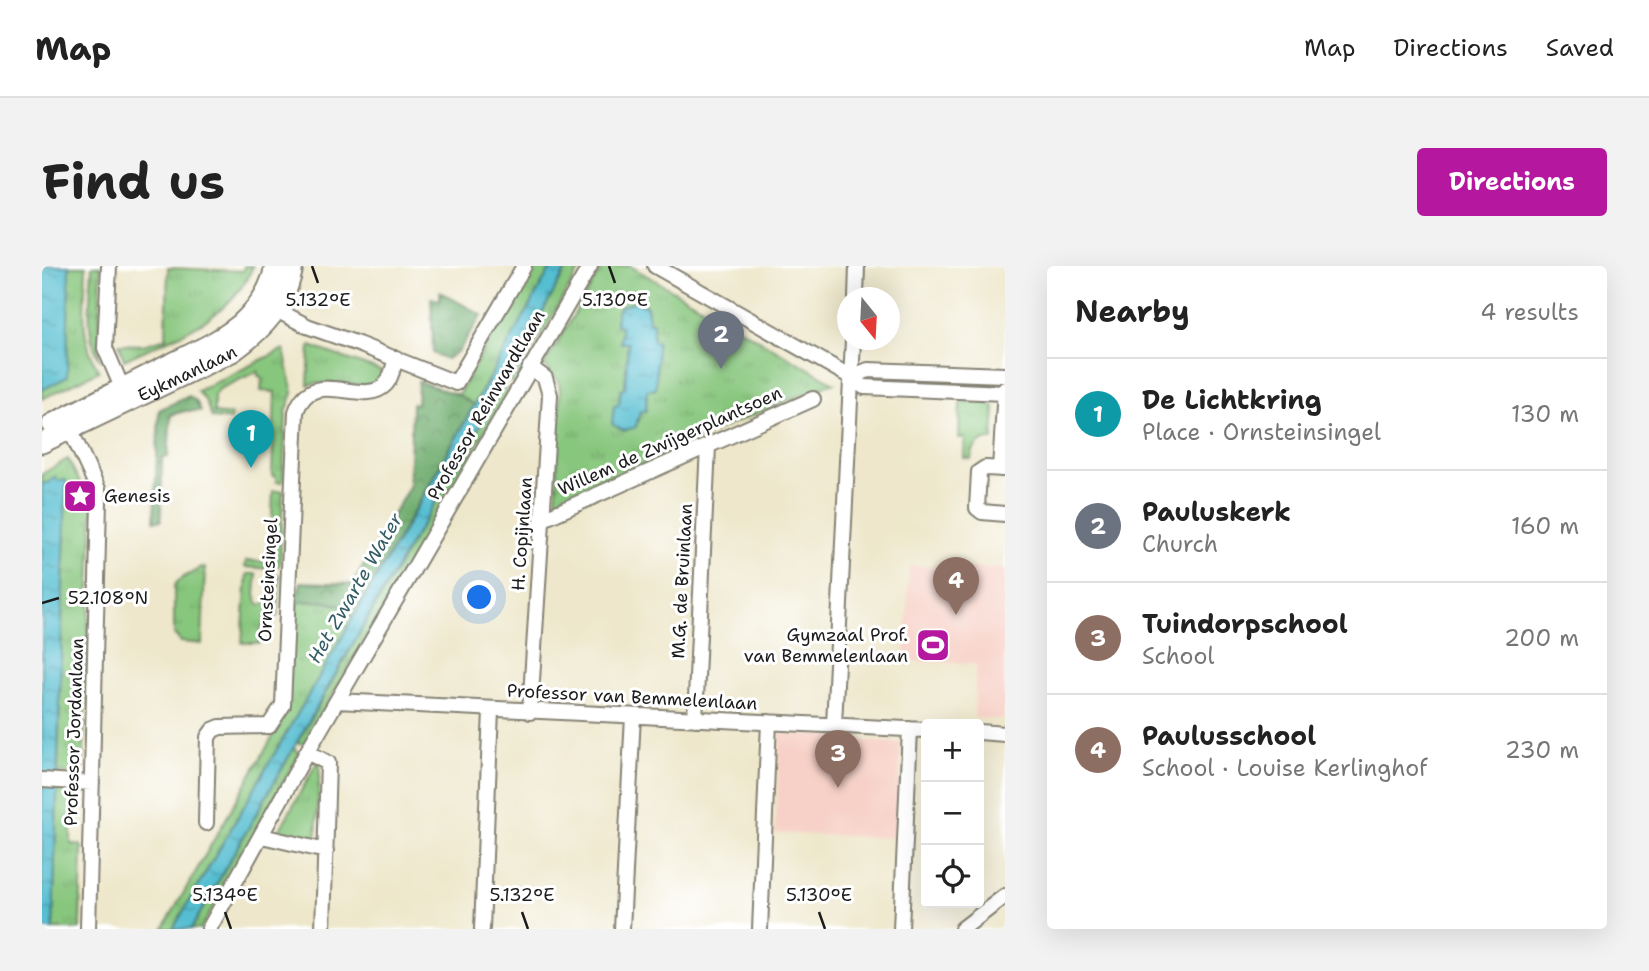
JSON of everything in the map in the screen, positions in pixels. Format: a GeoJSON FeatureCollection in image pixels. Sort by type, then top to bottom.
{"type":"FeatureCollection","features":[{"type":"Feature","properties":{"kind":"main road","name":"Eykmanlaan"},"geometry":{"type":"LineString","coordinates":[[269,305],[275,266]]}},
{"type":"Feature","properties":{"kind":"main road","name":"Eykmanlaan"},"geometry":{"type":"LineString","coordinates":[[42,443],[67,423],[125,395],[269,305],[287,290],[293,266]]}},
{"type":"Feature","properties":{"kind":"main road","name":"Eykmanlaan"},"geometry":{"type":"LineString","coordinates":[[42,428],[67,423]]}},
{"type":"Feature","properties":{"kind":"street"},"geometry":{"type":"LineString","coordinates":[[108,266],[105,348],[125,395]]}},
{"type":"Feature","properties":{"kind":"street"},"geometry":{"type":"LineString","coordinates":[[269,305],[307,326],[456,383],[524,266]]}},
{"type":"Feature","properties":{"kind":"street","name":"Professor Reinwardtlaan"},"geometry":{"type":"LineString","coordinates":[[209,929],[307,752],[590,266]]}},
{"type":"Feature","properties":{"kind":"street"},"geometry":{"type":"LineString","coordinates":[[655,266],[851,377],[864,387],[1005,392],[1003,469],[985,468],[979,472],[977,508],[982,512],[1005,514]]}},
{"type":"Feature","properties":{"kind":"street"},"geometry":{"type":"LineString","coordinates":[[856,287],[857,266]]}},
{"type":"Feature","properties":{"kind":"street"},"geometry":{"type":"LineString","coordinates":[[834,725],[852,350]]}},
{"type":"Feature","properties":{"kind":"street","name":"Ornsteinsingel"},"geometry":{"type":"LineString","coordinates":[[206,823],[208,737],[213,730],[220,727],[269,726],[283,705],[296,412],[300,400],[309,392],[320,389],[373,391],[388,381],[396,358]]}},
{"type":"Feature","properties":{"kind":"street","name":"H. Copijnlaan"},"geometry":{"type":"LineString","coordinates":[[530,367],[545,378],[550,395],[530,712]]}},
{"type":"Feature","properties":{"kind":"street"},"geometry":{"type":"LineString","coordinates":[[851,377],[868,370],[1005,375]]}},
{"type":"Feature","properties":{"kind":"street","name":"Willem de Zwijgerplantsoen"},"geometry":{"type":"LineString","coordinates":[[543,519],[813,399]]}},
{"type":"Feature","properties":{"kind":"street","name":"Professor Jordanlaan"},"geometry":{"type":"LineString","coordinates":[[67,423],[98,489],[99,502],[88,929]]}},
{"type":"Feature","properties":{"kind":"street","name":"M.G. de Bruinlaan"},"geometry":{"type":"LineString","coordinates":[[695,719],[708,446]]}},
{"type":"Feature","properties":{"kind":"street","name":"Professor van Bemmelenlaan"},"geometry":{"type":"LineString","coordinates":[[337,701],[921,730]]}},
{"type":"Feature","properties":{"kind":"street"},"geometry":{"type":"LineString","coordinates":[[482,929],[491,710]]}},
{"type":"Feature","properties":{"kind":"street"},"geometry":{"type":"LineString","coordinates":[[622,929],[633,716]]}},
{"type":"Feature","properties":{"kind":"street"},"geometry":{"type":"LineString","coordinates":[[760,929],[769,722]]}},
{"type":"Feature","properties":{"kind":"street"},"geometry":{"type":"LineString","coordinates":[[901,929],[910,729]]}},
{"type":"Feature","properties":{"kind":"street"},"geometry":{"type":"LineString","coordinates":[[984,732],[1005,734]]}},
{"type":"Feature","properties":{"kind":"street"},"geometry":{"type":"LineString","coordinates":[[307,752],[328,764],[323,929]]}},
{"type":"Feature","properties":{"kind":"street"},"geometry":{"type":"LineString","coordinates":[[42,780],[92,783]]}},
{"type":"Feature","properties":{"kind":"street"},"geometry":{"type":"LineString","coordinates":[[261,836],[326,851]]}},
{"type":"Feature","properties":{"kind":"street"},"geometry":{"type":"LineString","coordinates":[[962,929],[1005,896]]}},
{"type":"Feature","properties":{"kind":"shaded area"},"geometry":{"type":"Polygon","coordinates":[[[909,566],[1005,569],[1004,719],[974,718],[976,664],[905,661],[909,566]]]}},
{"type":"Feature","properties":{"kind":"shaded area"},"geometry":{"type":"Polygon","coordinates":[[[780,733],[847,736],[847,740],[901,743],[896,838],[775,833],[780,733]]]}},
{"type":"Feature","properties":{"kind":"green space"},"geometry":{"type":"Polygon","coordinates":[[[69,266],[86,266],[85,333],[99,371],[42,399],[42,390],[67,376],[69,266]]]}},
{"type":"Feature","properties":{"kind":"green space"},"geometry":{"type":"Polygon","coordinates":[[[92,266],[101,266],[101,361],[95,351],[90,327],[92,266]]]}},
{"type":"Feature","properties":{"kind":"green space"},"geometry":{"type":"Polygon","coordinates":[[[244,266],[253,266],[243,285],[215,314],[199,325],[124,360],[119,344],[143,345],[166,338],[168,268],[243,271],[244,266]]]}},
{"type":"Feature","properties":{"kind":"green space"},"geometry":{"type":"Polygon","coordinates":[[[532,266],[552,266],[474,405],[458,395],[532,266]]]}},
{"type":"Feature","properties":{"kind":"green space"},"geometry":{"type":"Polygon","coordinates":[[[568,266],[582,266],[513,383],[505,380],[568,266]]]}},
{"type":"Feature","properties":{"kind":"green space"},"geometry":{"type":"Polygon","coordinates":[[[603,266],[630,266],[834,383],[733,424],[556,504],[560,390],[559,383],[544,365],[603,266]],[[643,303],[620,307],[617,312],[616,322],[621,326],[621,343],[628,343],[625,388],[612,424],[624,431],[639,421],[640,411],[646,411],[647,390],[656,389],[653,342],[647,307],[643,303]]]}},
{"type":"Feature","properties":{"kind":"green space"},"geometry":{"type":"Polygon","coordinates":[[[440,292],[482,315],[458,352],[446,359],[433,353],[431,298],[440,300],[440,292]]]}},
{"type":"Feature","properties":{"kind":"green space"},"geometry":{"type":"Polygon","coordinates":[[[310,346],[381,371],[380,379],[372,385],[308,385],[310,346]]]}},
{"type":"Feature","properties":{"kind":"green space"},"geometry":{"type":"Polygon","coordinates":[[[284,349],[293,393],[286,412],[283,482],[276,482],[276,477],[272,476],[275,392],[261,391],[262,377],[258,376],[258,371],[219,389],[214,395],[214,413],[231,415],[231,420],[212,418],[205,400],[197,391],[284,349]]]}},
{"type":"Feature","properties":{"kind":"green space"},"geometry":{"type":"Polygon","coordinates":[[[418,381],[458,395],[474,405],[353,618],[335,604],[319,601],[295,602],[301,582],[353,584],[409,487],[412,404],[417,404],[418,381]]]}},
{"type":"Feature","properties":{"kind":"green space"},"geometry":{"type":"Polygon","coordinates":[[[502,385],[508,391],[304,744],[297,743],[502,385]]]}},
{"type":"Feature","properties":{"kind":"green space"},"geometry":{"type":"Polygon","coordinates":[[[189,396],[196,401],[201,411],[185,411],[171,415],[168,457],[162,458],[161,521],[154,521],[159,410],[189,396]]]}},
{"type":"Feature","properties":{"kind":"green space"},"geometry":{"type":"Polygon","coordinates":[[[960,402],[990,403],[995,409],[993,439],[978,444],[971,459],[964,458],[965,438],[959,438],[960,402]]]}},
{"type":"Feature","properties":{"kind":"green space"},"geometry":{"type":"Polygon","coordinates":[[[68,459],[93,508],[83,774],[58,773],[66,480],[56,480],[55,477],[42,484],[42,474],[68,459]]]}},
{"type":"Feature","properties":{"kind":"green space"},"geometry":{"type":"Polygon","coordinates":[[[273,491],[283,491],[280,565],[273,569],[245,567],[246,561],[270,562],[273,491]]]}},
{"type":"Feature","properties":{"kind":"green space"},"geometry":{"type":"Polygon","coordinates":[[[201,567],[205,568],[202,644],[181,642],[174,634],[174,586],[201,567]]]}},
{"type":"Feature","properties":{"kind":"green space"},"geometry":{"type":"Polygon","coordinates":[[[247,574],[257,574],[255,594],[257,602],[262,605],[271,595],[270,574],[280,575],[278,615],[261,627],[260,643],[242,643],[247,574]]]}},
{"type":"Feature","properties":{"kind":"green space"},"geometry":{"type":"Polygon","coordinates":[[[324,601],[341,606],[353,618],[173,929],[163,929],[272,738],[287,706],[295,602],[324,601]]]}},
{"type":"Feature","properties":{"kind":"green space"},"geometry":{"type":"Polygon","coordinates":[[[294,748],[300,753],[201,929],[191,929],[294,748]]]}},
{"type":"Feature","properties":{"kind":"green space"},"geometry":{"type":"Polygon","coordinates":[[[317,762],[320,763],[316,839],[281,834],[279,831],[317,762]]]}},
{"type":"Feature","properties":{"kind":"green space"},"geometry":{"type":"Polygon","coordinates":[[[57,787],[71,787],[71,844],[82,847],[80,929],[53,929],[57,787]]]}},
{"type":"Feature","properties":{"kind":"water"},"geometry":{"type":"Polygon","coordinates":[[[42,266],[69,266],[67,377],[42,390],[42,266]]]}},
{"type":"Feature","properties":{"kind":"water"},"geometry":{"type":"Polygon","coordinates":[[[552,266],[568,266],[469,446],[390,578],[191,929],[173,929],[425,494],[552,266]]]}},
{"type":"Feature","properties":{"kind":"water"},"geometry":{"type":"Polygon","coordinates":[[[635,301],[647,307],[649,322],[653,322],[653,342],[657,341],[656,389],[647,390],[646,411],[640,411],[636,427],[624,431],[612,424],[614,405],[619,404],[621,389],[625,388],[628,343],[620,343],[621,326],[616,325],[617,312],[620,307],[635,301]]]}},
{"type":"Feature","properties":{"kind":"water"},"geometry":{"type":"Polygon","coordinates":[[[56,477],[56,480],[66,480],[53,929],[42,929],[42,484],[56,477]]]}},
{"type":"Feature","properties":{"kind":"place","name":"Pauluskerk"},"geometry":{"type":"Point","coordinates":[721,369]}},
{"type":"Feature","properties":{"kind":"place","name":"De Lichtkring"},"geometry":{"type":"Point","coordinates":[251,468]}},
{"type":"Feature","properties":{"kind":"place","name":"Genesis"},"geometry":{"type":"Point","coordinates":[80,496]}},
{"type":"Feature","properties":{"kind":"place","name":"Paulusschool"},"geometry":{"type":"Point","coordinates":[956,615]}},
{"type":"Feature","properties":{"kind":"place","name":"Gymzaal Prof. van Bemmelenlaan"},"geometry":{"type":"Point","coordinates":[933,645]}},
{"type":"Feature","properties":{"kind":"place","name":"Tuindorpschool"},"geometry":{"type":"Point","coordinates":[838,788]}},
{"type":"Feature","properties":{"kind":"water label","name":"Het Zwarte Water"},"geometry":{"type":"Point","coordinates":[355,588]}}]}
